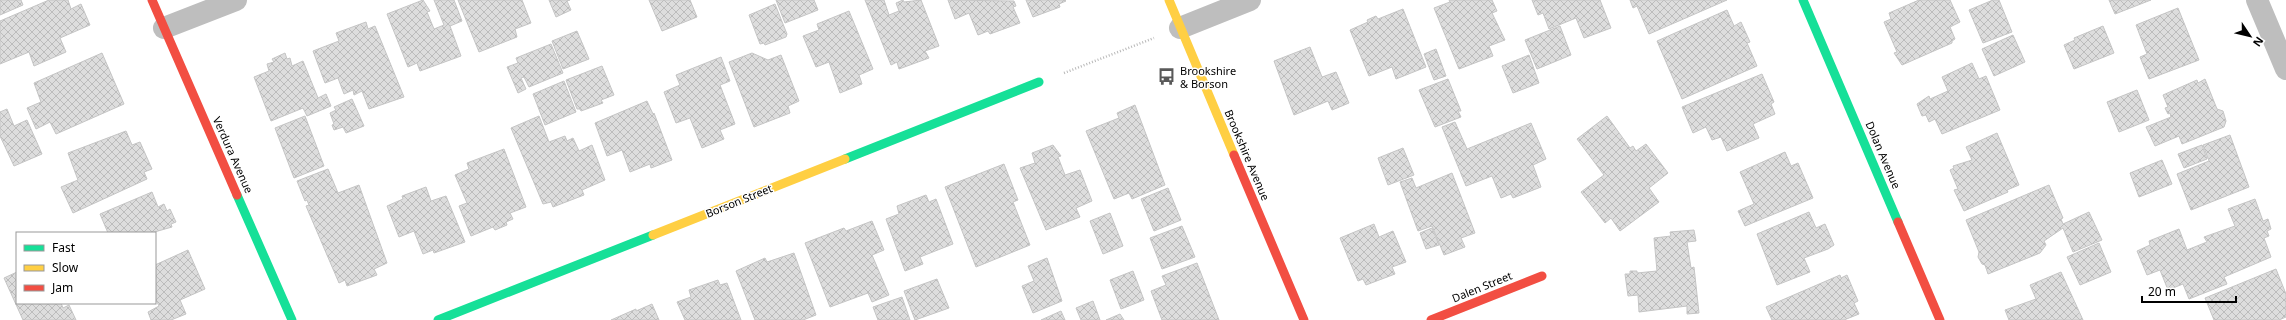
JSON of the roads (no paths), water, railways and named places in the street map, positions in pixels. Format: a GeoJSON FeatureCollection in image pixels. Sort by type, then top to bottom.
{"type":"FeatureCollection","features":[{"type":"Feature","properties":{"kind":"street","name":"Verdura Avenue"},"geometry":{"type":"LineString","coordinates":[[152,0],[292,320]]}},
{"type":"Feature","properties":{"kind":"street"},"geometry":{"type":"LineString","coordinates":[[164,28],[236,0]]}},
{"type":"Feature","properties":{"kind":"street","name":"Brookshire Avenue"},"geometry":{"type":"LineString","coordinates":[[1169,0],[1304,320]]}},
{"type":"Feature","properties":{"kind":"street"},"geometry":{"type":"LineString","coordinates":[[1180,28],[1250,0]]}},
{"type":"Feature","properties":{"kind":"street","name":"Dolan Avenue"},"geometry":{"type":"LineString","coordinates":[[1804,0],[1940,320]]}},
{"type":"Feature","properties":{"kind":"street"},"geometry":{"type":"LineString","coordinates":[[2257,0],[2286,69]]}},
{"type":"Feature","properties":{"kind":"street","name":"Borson Street"},"geometry":{"type":"LineString","coordinates":[[438,320],[1039,82]]}},
{"type":"Feature","properties":{"kind":"street","name":"Dalen Street"},"geometry":{"type":"LineString","coordinates":[[1431,320],[1542,276]]}},
{"type":"Feature","properties":{"kind":"place","name":"Brookshire & Borson"},"geometry":{"type":"Point","coordinates":[1167,77]}}]}
